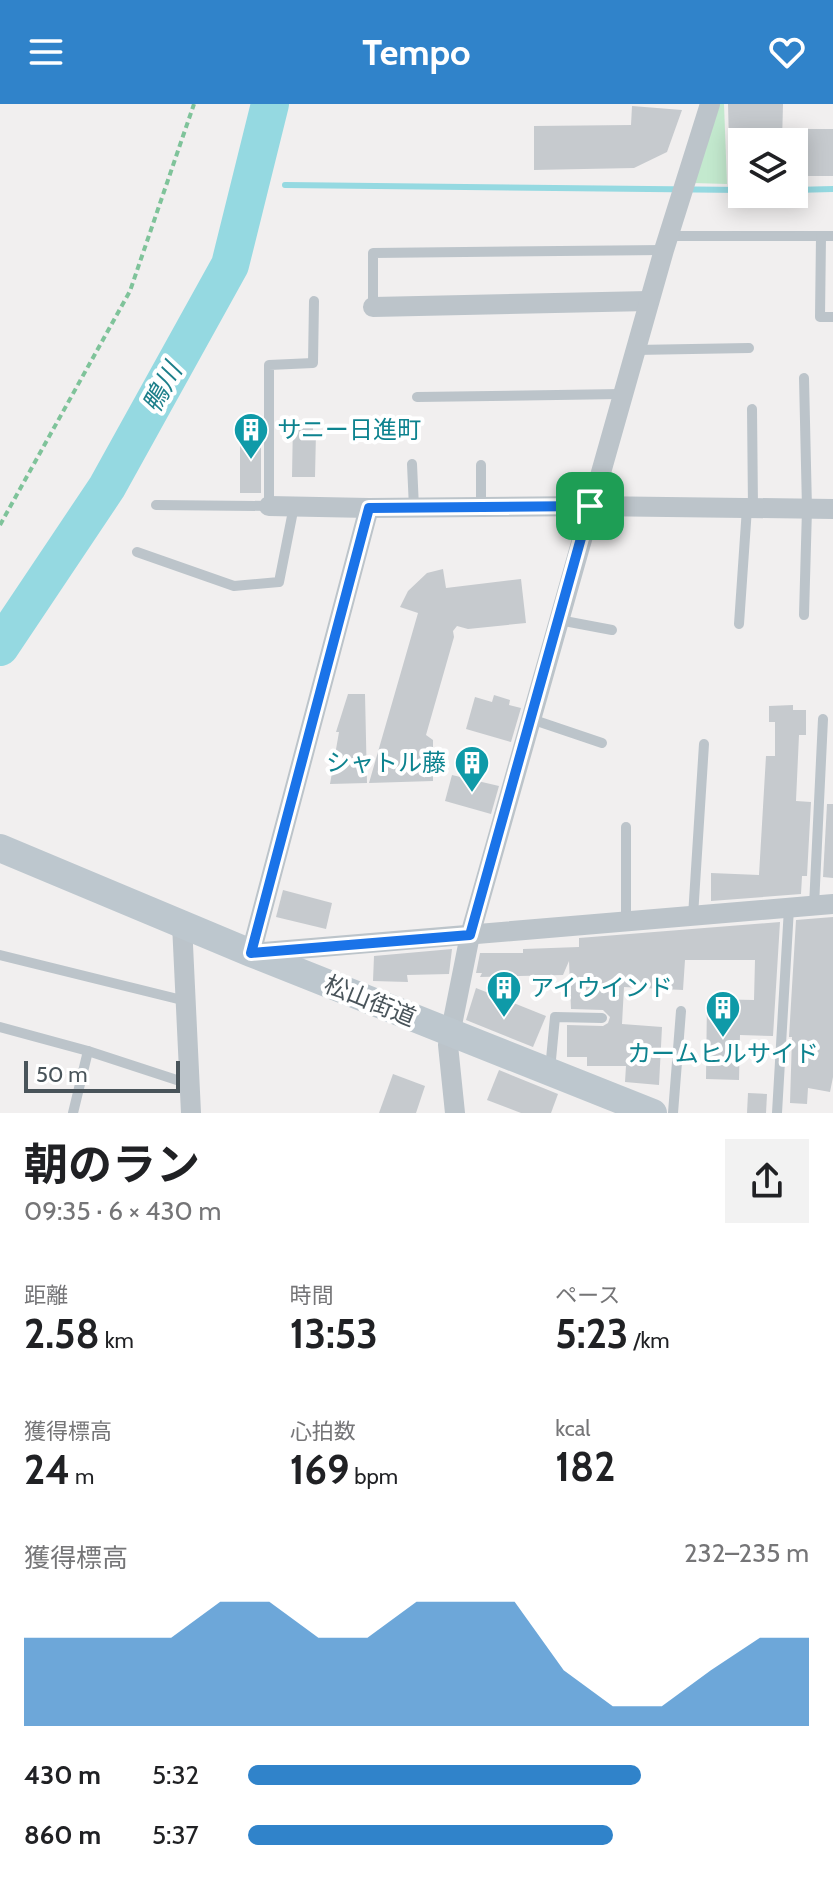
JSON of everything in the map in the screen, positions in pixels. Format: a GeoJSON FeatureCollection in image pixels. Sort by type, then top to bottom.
{"type":"FeatureCollection","features":[{"type":"Feature","properties":{"kind":"main road","name":"松山街道"},"geometry":{"type":"LineString","coordinates":[[0,848],[644,1111]]}},
{"type":"Feature","properties":{"kind":"street"},"geometry":{"type":"LineString","coordinates":[[455,1113],[448,1045],[470,935],[622,394],[710,104]]}},
{"type":"Feature","properties":{"kind":"street"},"geometry":{"type":"LineString","coordinates":[[373,307],[649,301]]}},
{"type":"Feature","properties":{"kind":"street"},"geometry":{"type":"LineString","coordinates":[[269,506],[833,509]]}},
{"type":"Feature","properties":{"kind":"street"},"geometry":{"type":"LineString","coordinates":[[369,508],[251,953],[824,905]]}},
{"type":"Feature","properties":{"kind":"street"},"geometry":{"type":"LineString","coordinates":[[182,924],[191,1113]]}},
{"type":"Feature","properties":{"kind":"lane"},"geometry":{"type":"LineString","coordinates":[[821,236],[820,317],[833,317]]}},
{"type":"Feature","properties":{"kind":"lane"},"geometry":{"type":"LineString","coordinates":[[373,307],[373,253],[833,236]]}},
{"type":"Feature","properties":{"kind":"lane"},"geometry":{"type":"LineString","coordinates":[[156,505],[269,506],[269,365],[313,363],[314,301]]}},
{"type":"Feature","properties":{"kind":"lane"},"geometry":{"type":"LineString","coordinates":[[635,350],[749,348]]}},
{"type":"Feature","properties":{"kind":"lane"},"geometry":{"type":"LineString","coordinates":[[804,378],[807,509],[804,615]]}},
{"type":"Feature","properties":{"kind":"lane"},"geometry":{"type":"LineString","coordinates":[[417,397],[622,394]]}},
{"type":"Feature","properties":{"kind":"lane"},"geometry":{"type":"LineString","coordinates":[[739,624],[750,508],[752,409]]}},
{"type":"Feature","properties":{"kind":"lane"},"geometry":{"type":"LineString","coordinates":[[412,464],[414,508]]}},
{"type":"Feature","properties":{"kind":"lane"},"geometry":{"type":"LineString","coordinates":[[481,465],[481,507]]}},
{"type":"Feature","properties":{"kind":"lane"},"geometry":{"type":"LineString","coordinates":[[137,552],[234,586],[279,582],[294,506]]}},
{"type":"Feature","properties":{"kind":"lane"},"geometry":{"type":"LineString","coordinates":[[559,620],[612,630]]}},
{"type":"Feature","properties":{"kind":"lane"},"geometry":{"type":"LineString","coordinates":[[531,719],[602,743]]}},
{"type":"Feature","properties":{"kind":"lane"},"geometry":{"type":"LineString","coordinates":[[823,719],[824,905]]}},
{"type":"Feature","properties":{"kind":"lane"},"geometry":{"type":"LineString","coordinates":[[693,916],[704,744]]}},
{"type":"Feature","properties":{"kind":"lane"},"geometry":{"type":"LineString","coordinates":[[626,827],[626,921]]}},
{"type":"Feature","properties":{"kind":"lane"},"geometry":{"type":"LineString","coordinates":[[777,1113],[789,908]]}},
{"type":"Feature","properties":{"kind":"lane"},"geometry":{"type":"LineString","coordinates":[[0,955],[186,1001]]}},
{"type":"Feature","properties":{"kind":"lane"},"geometry":{"type":"LineString","coordinates":[[673,1113],[681,1011]]}},
{"type":"Feature","properties":{"kind":"lane"},"geometry":{"type":"LineString","coordinates":[[550,1072],[555,1017],[602,1018]]}},
{"type":"Feature","properties":{"kind":"lane"},"geometry":{"type":"LineString","coordinates":[[0,1027],[88,1051],[189,1084]]}},
{"type":"Feature","properties":{"kind":"lane"},"geometry":{"type":"LineString","coordinates":[[73,1113],[88,1051]]}},
{"type":"Feature","properties":{"kind":"path"},"geometry":{"type":"LineString","coordinates":[[0,525],[130,291],[194,104]]}},
{"type":"Feature","properties":{"kind":"green space"},"geometry":{"type":"Polygon","coordinates":[[[715,104],[724,104],[727,184],[693,183],[715,104]]]}},
{"type":"Feature","properties":{"kind":"building"},"geometry":{"type":"Polygon","coordinates":[[[728,104],[783,104],[782,128],[729,128],[728,104]]]}},
{"type":"Feature","properties":{"kind":"building"},"geometry":{"type":"Polygon","coordinates":[[[632,106],[682,110],[667,152],[634,168],[534,170],[534,126],[631,125],[632,106]]]}},
{"type":"Feature","properties":{"kind":"building"},"geometry":{"type":"Polygon","coordinates":[[[808,129],[833,129],[833,176],[808,176],[808,129]]]}},
{"type":"Feature","properties":{"kind":"building"},"geometry":{"type":"Polygon","coordinates":[[[293,421],[313,421],[313,432],[316,432],[315,477],[292,477],[293,421]]]}},
{"type":"Feature","properties":{"kind":"building","name":"サニー日進町"},"geometry":{"type":"Polygon","coordinates":[[[240,429],[261,429],[261,493],[240,493],[240,429]]]}},
{"type":"Feature","properties":{"kind":"building"},"geometry":{"type":"Polygon","coordinates":[[[443,569],[446,588],[521,579],[526,623],[468,629],[457,626],[453,631],[454,637],[426,735],[433,740],[433,781],[369,783],[418,613],[400,607],[408,591],[427,573],[443,569]]]}},
{"type":"Feature","properties":{"kind":"building"},"geometry":{"type":"Polygon","coordinates":[[[348,694],[365,694],[367,783],[330,784],[339,732],[336,732],[348,694]]]}},
{"type":"Feature","properties":{"kind":"building"},"geometry":{"type":"Polygon","coordinates":[[[494,695],[510,700],[509,705],[521,708],[511,742],[466,729],[475,697],[492,702],[494,695]]]}},
{"type":"Feature","properties":{"kind":"building"},"geometry":{"type":"Polygon","coordinates":[[[793,705],[793,710],[806,710],[806,735],[799,735],[796,801],[811,802],[807,876],[802,876],[801,894],[711,901],[711,873],[759,875],[766,756],[775,756],[775,722],[769,722],[769,706],[793,705]]]}},
{"type":"Feature","properties":{"kind":"building","name":"シャトル藤"},"geometry":{"type":"Polygon","coordinates":[[[452,775],[499,786],[491,814],[445,801],[452,775]]]}},
{"type":"Feature","properties":{"kind":"building"},"geometry":{"type":"Polygon","coordinates":[[[827,804],[833,804],[833,878],[823,877],[827,804]]]}},
{"type":"Feature","properties":{"kind":"building"},"geometry":{"type":"Polygon","coordinates":[[[283,890],[332,903],[326,929],[276,917],[283,890]]]}},
{"type":"Feature","properties":{"kind":"building"},"geometry":{"type":"Polygon","coordinates":[[[833,917],[833,1077],[830,1092],[808,1088],[807,1104],[790,1103],[792,1037],[789,1037],[796,920],[833,917]]]}},
{"type":"Feature","properties":{"kind":"building"},"geometry":{"type":"Polygon","coordinates":[[[780,922],[773,1036],[740,1035],[739,1080],[706,1079],[707,999],[754,1000],[755,960],[685,960],[683,990],[624,987],[622,1024],[662,1027],[659,1085],[625,1082],[626,1066],[587,1066],[587,1057],[567,1057],[567,1025],[603,1026],[610,1017],[603,1010],[571,1009],[569,961],[563,975],[480,977],[482,973],[476,973],[480,953],[523,953],[523,949],[579,947],[579,938],[780,922]]]}},
{"type":"Feature","properties":{"kind":"building"},"geometry":{"type":"Polygon","coordinates":[[[452,949],[449,974],[407,975],[408,982],[373,981],[374,956],[452,949]]]}},
{"type":"Feature","properties":{"kind":"building","name":"アイウインド"},"geometry":{"type":"Polygon","coordinates":[[[476,988],[546,1016],[533,1047],[466,1020],[476,988]]]}},
{"type":"Feature","properties":{"kind":"building"},"geometry":{"type":"Polygon","coordinates":[[[499,1070],[558,1094],[551,1113],[521,1113],[487,1100],[499,1070]]]}},
{"type":"Feature","properties":{"kind":"building"},"geometry":{"type":"Polygon","coordinates":[[[393,1074],[425,1086],[416,1113],[379,1113],[393,1074]]]}},
{"type":"Feature","properties":{"kind":"building"},"geometry":{"type":"Polygon","coordinates":[[[748,1093],[767,1094],[766,1113],[747,1113],[748,1093]]]}},
{"type":"Feature","properties":{"kind":"waterway","name":"鴨川"},"geometry":{"type":"LineString","coordinates":[[0,647],[107,487],[230,265],[270,104]]}},
{"type":"Feature","properties":{"kind":"waterway"},"geometry":{"type":"LineString","coordinates":[[285,185],[728,190]]}},
{"type":"Feature","properties":{"kind":"waterway"},"geometry":{"type":"LineString","coordinates":[[808,190],[833,189]]}},
{"type":"Feature","properties":{"kind":"place","name":"サニー日進町"},"geometry":{"type":"Point","coordinates":[251,461]}},
{"type":"Feature","properties":{"kind":"place","name":"シャトル藤"},"geometry":{"type":"Point","coordinates":[472,794]}},
{"type":"Feature","properties":{"kind":"place","name":"アイウインド"},"geometry":{"type":"Point","coordinates":[504,1019]}},
{"type":"Feature","properties":{"kind":"place","name":"カームヒルサイド"},"geometry":{"type":"Point","coordinates":[723,1039]}},
{"type":"Feature","properties":{"kind":"route"},"geometry":{"type":"LineString","coordinates":[[590,506],[470,935],[251,953],[369,508],[590,506]]}}]}
